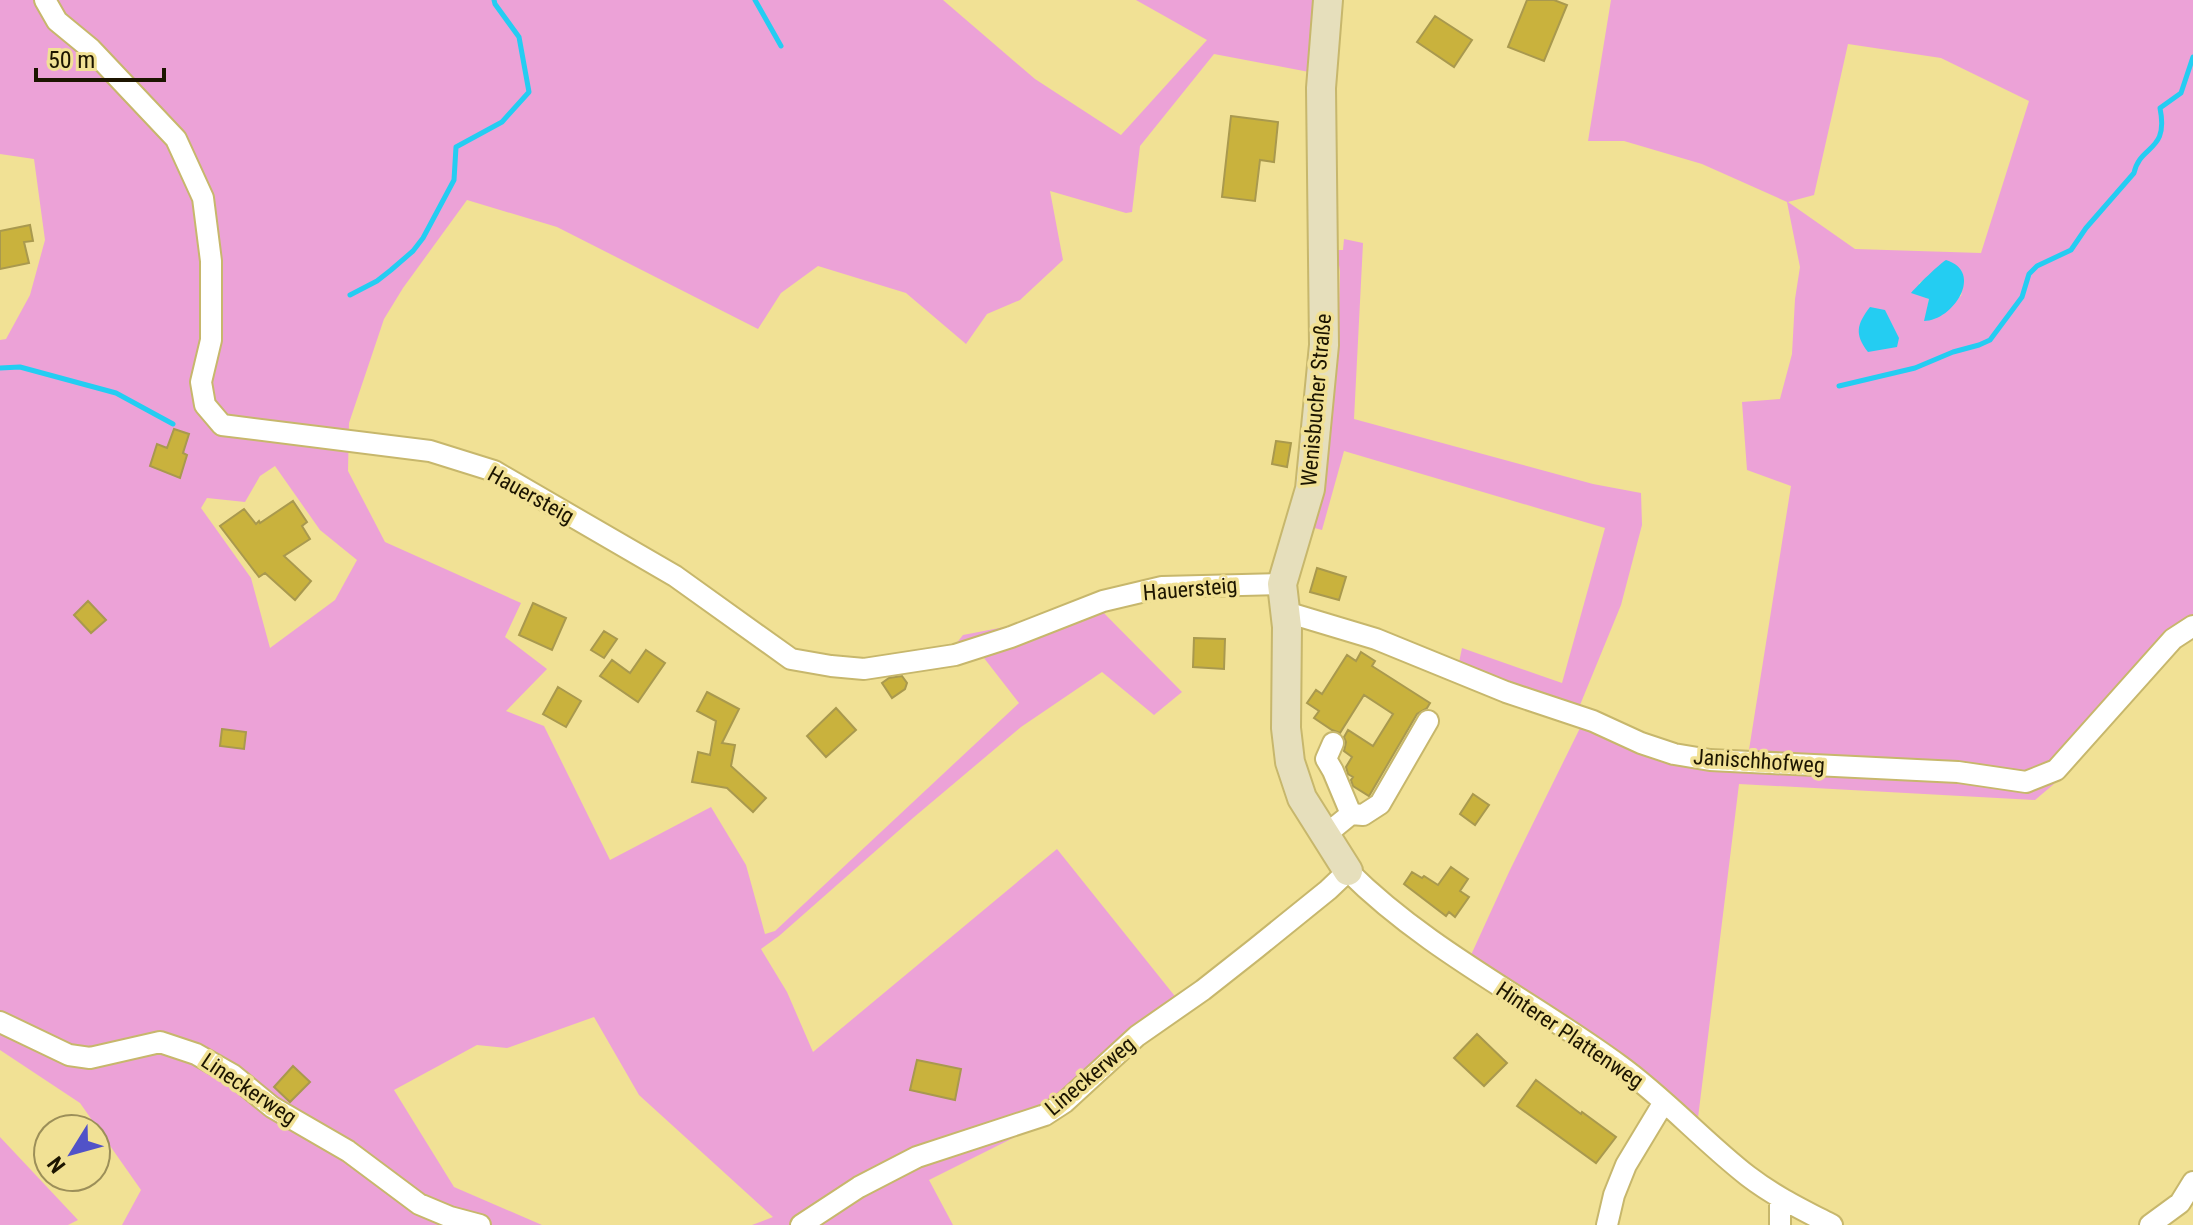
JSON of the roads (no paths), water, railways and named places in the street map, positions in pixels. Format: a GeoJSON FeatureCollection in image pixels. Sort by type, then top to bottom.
{"type":"FeatureCollection","features":[{"type":"Feature","properties":{"kind":"street","name":"Hauersteig"},"geometry":{"type":"LineString","coordinates":[[45,0],[57,21],[91,49],[176,139],[203,198],[211,261],[211,340],[201,382],[205,405],[222,425],[430,451],[494,471],[675,576],[791,659],[831,666],[864,669],[955,655],[1103,601],[1162,587],[1282,584]]}},
{"type":"Feature","properties":{"kind":"street","name":"Wenisbucher Straße"},"geometry":{"type":"LineString","coordinates":[[1328,0],[1321,88],[1324,345],[1310,489],[1282,584],[1287,627],[1286,728],[1290,762],[1302,798],[1348,871]]}},
{"type":"Feature","properties":{"kind":"street","name":"Janischhofweg"},"geometry":{"type":"LineString","coordinates":[[1286,612],[1376,639],[1506,692],[1593,721],[1674,754],[1710,760],[1958,772],[2026,782],[2056,770],[2173,639],[2193,626]]}},
{"type":"Feature","properties":{"kind":"street"},"geometry":{"type":"LineString","coordinates":[[1324,836],[1351,814],[1363,815],[1380,804],[1428,721]]}},
{"type":"Feature","properties":{"kind":"street"},"geometry":{"type":"LineString","coordinates":[[1333,743],[1326,759],[1351,814]]}},
{"type":"Feature","properties":{"kind":"street","name":"Hinterer Plattenweg"},"geometry":{"type":"LineString","coordinates":[[1348,871],[1450,954],[1589,1043],[1647,1086],[1737,1167],[1780,1199],[1832,1225]]}},
{"type":"Feature","properties":{"kind":"street","name":"Lineckerweg"},"geometry":{"type":"LineString","coordinates":[[801,1225],[859,1187],[917,1157],[1045,1115],[1065,1102],[1137,1036],[1234,965],[1348,871]]}},
{"type":"Feature","properties":{"kind":"street","name":"Lineckerweg"},"geometry":{"type":"LineString","coordinates":[[0,1022],[69,1055],[90,1058],[160,1042],[196,1054],[233,1075],[272,1107],[348,1151],[419,1204],[480,1225]]}},
{"type":"Feature","properties":{"kind":"street"},"geometry":{"type":"LineString","coordinates":[[1607,1225],[1626,1165],[1664,1102]]}},
{"type":"Feature","properties":{"kind":"street"},"geometry":{"type":"LineString","coordinates":[[2150,1225],[2180,1203],[2193,1182]]}},
{"type":"Feature","properties":{"kind":"street"},"geometry":{"type":"LineString","coordinates":[[1780,1199],[1780,1225]]}},
{"type":"Feature","properties":{"kind":"water"},"geometry":{"type":"Polygon","coordinates":[[[1946,260],[1957,266],[1963,275],[1964,285],[1954,305],[1935,319],[1924,321],[1929,299],[1911,293],[1946,260]]]}},
{"type":"Feature","properties":{"kind":"water"},"geometry":{"type":"Polygon","coordinates":[[[1870,307],[1885,310],[1899,338],[1897,347],[1868,352],[1859,329],[1870,307]]]}},
{"type":"Feature","properties":{"kind":"waterway"},"geometry":{"type":"LineString","coordinates":[[350,295],[377,281],[413,251],[423,238],[454,180],[456,147],[502,122],[529,92],[519,37],[494,0]]}},
{"type":"Feature","properties":{"kind":"waterway"},"geometry":{"type":"LineString","coordinates":[[755,0],[781,46]]}},
{"type":"Feature","properties":{"kind":"waterway"},"geometry":{"type":"LineString","coordinates":[[1839,386],[1915,368],[1990,340],[2022,297],[2029,274],[2037,266],[2071,250],[2157,141],[2162,123],[2160,108],[2181,93],[2193,57]]}},
{"type":"Feature","properties":{"kind":"waterway"},"geometry":{"type":"LineString","coordinates":[[0,368],[20,367],[116,393],[173,424]]}}]}
